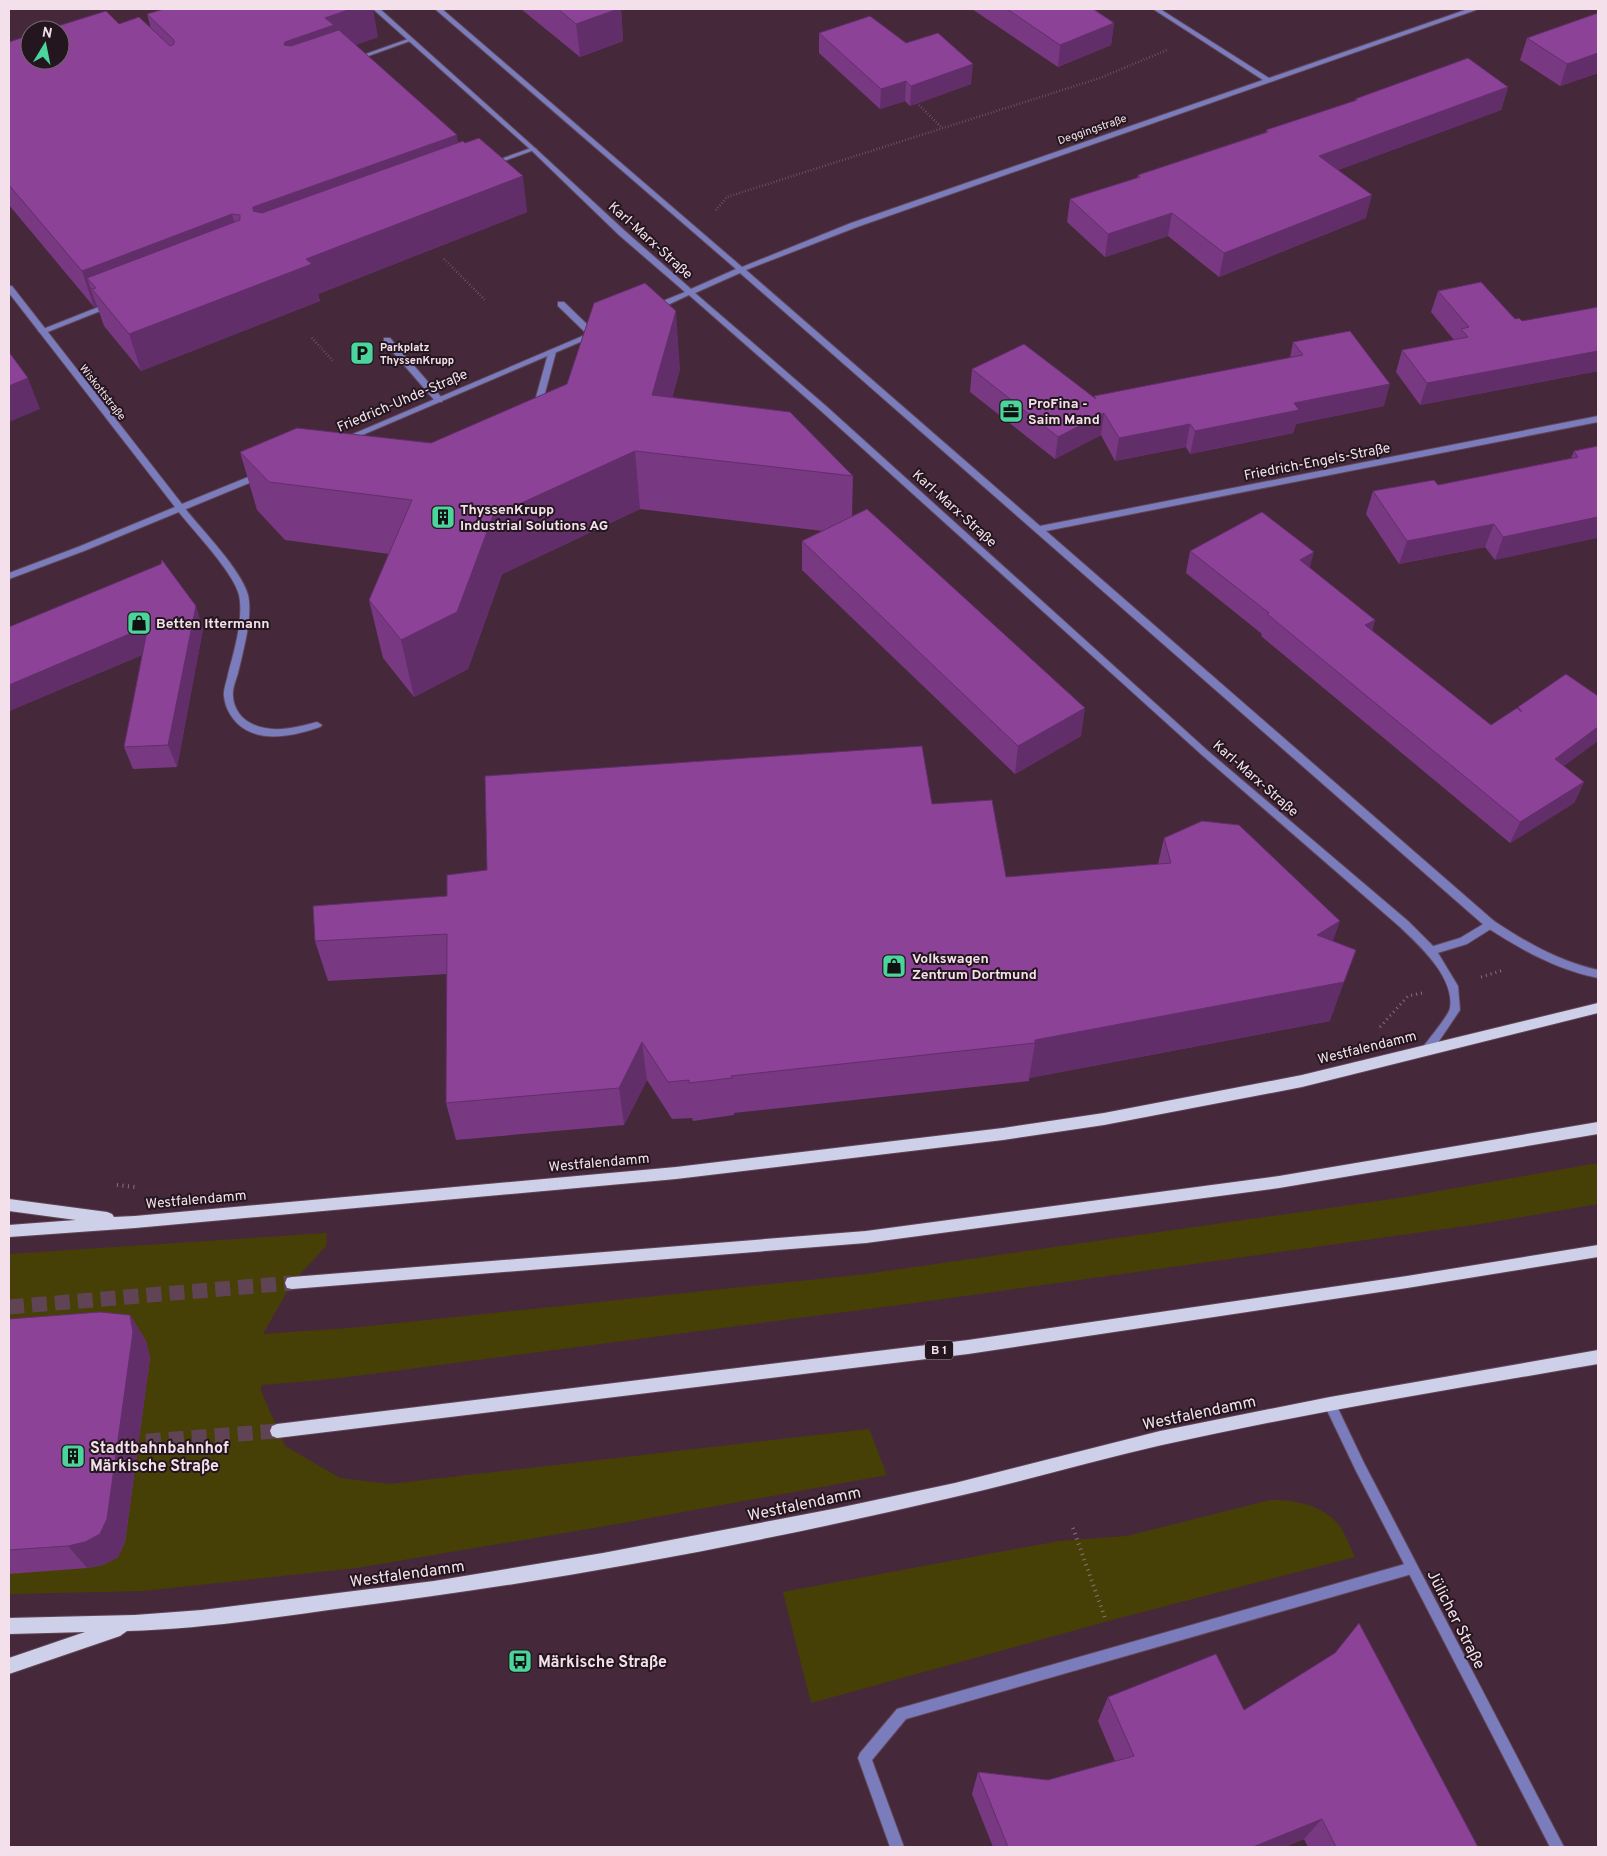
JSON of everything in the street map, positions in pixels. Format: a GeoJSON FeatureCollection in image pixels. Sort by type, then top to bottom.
{"type":"FeatureCollection","features":[{"type":"Feature","properties":{"kind":"main road","name":"Westfalendamm"},"geometry":{"type":"LineString","coordinates":[[9,1231],[135,1222],[676,1173],[994,1135],[1104,1118],[1302,1081],[1598,1008]]}},
{"type":"Feature","properties":{"kind":"main road"},"geometry":{"type":"LineString","coordinates":[[292,1283],[866,1237],[1279,1182],[1598,1128]]}},
{"type":"Feature","properties":{"kind":"main road"},"geometry":{"type":"LineString","coordinates":[[9,1205],[135,1222]]}},
{"type":"Feature","properties":{"kind":"main road","name":"B 1"},"geometry":{"type":"LineString","coordinates":[[277,1431],[968,1347],[1407,1282],[1598,1251]]}},
{"type":"Feature","properties":{"kind":"main road","name":"Westfalendamm"},"geometry":{"type":"LineString","coordinates":[[9,1626],[135,1623],[202,1618],[434,1589],[612,1559],[838,1516],[955,1490],[1160,1438],[1330,1404],[1598,1357]]}},
{"type":"Feature","properties":{"kind":"main road"},"geometry":{"type":"LineString","coordinates":[[9,1666],[135,1623]]}},
{"type":"Feature","properties":{"kind":"street","name":"Karl-Marx-Straße"},"geometry":{"type":"LineString","coordinates":[[376,9],[533,149],[622,233],[823,408],[1205,753],[1404,924],[1431,951],[1453,986]]}},
{"type":"Feature","properties":{"kind":"street"},"geometry":{"type":"LineString","coordinates":[[438,9],[1040,530],[1490,924],[1535,953],[1577,970],[1598,974]]}},
{"type":"Feature","properties":{"kind":"street"},"geometry":{"type":"LineString","coordinates":[[1156,9],[1270,80]]}},
{"type":"Feature","properties":{"kind":"street","name":"Deggingstraße"},"geometry":{"type":"LineString","coordinates":[[690,292],[740,270],[928,198],[1474,9]]}},
{"type":"Feature","properties":{"kind":"street"},"geometry":{"type":"LineString","coordinates":[[343,63],[410,40]]}},
{"type":"Feature","properties":{"kind":"street"},"geometry":{"type":"LineString","coordinates":[[480,168],[533,149]]}},
{"type":"Feature","properties":{"kind":"street","name":"Wiskottstraße"},"geometry":{"type":"LineString","coordinates":[[9,288],[229,569],[244,594],[243,616],[228,695],[230,708],[237,718],[247,727],[261,732],[281,734],[317,725]]}},
{"type":"Feature","properties":{"kind":"street"},"geometry":{"type":"LineString","coordinates":[[648,310],[690,292]]}},
{"type":"Feature","properties":{"kind":"street"},"geometry":{"type":"LineString","coordinates":[[42,331],[116,303]]}},
{"type":"Feature","properties":{"kind":"street","name":"Friedrich-Uhde-Straße"},"geometry":{"type":"LineString","coordinates":[[336,443],[597,333],[561,304]]}},
{"type":"Feature","properties":{"kind":"street"},"geometry":{"type":"LineString","coordinates":[[387,340],[439,400]]}},
{"type":"Feature","properties":{"kind":"street"},"geometry":{"type":"LineString","coordinates":[[534,418],[552,352]]}},
{"type":"Feature","properties":{"kind":"street","name":"Friedrich-Engels-Straße"},"geometry":{"type":"LineString","coordinates":[[1040,530],[1598,419]]}},
{"type":"Feature","properties":{"kind":"street"},"geometry":{"type":"LineString","coordinates":[[9,576],[81,549],[267,472]]}},
{"type":"Feature","properties":{"kind":"street"},"geometry":{"type":"LineString","coordinates":[[1431,951],[1463,941],[1490,924]]}},
{"type":"Feature","properties":{"kind":"street"},"geometry":{"type":"LineString","coordinates":[[1427,1050],[1454,1010],[1453,986]]}},
{"type":"Feature","properties":{"kind":"street","name":"Jülicher Straße"},"geometry":{"type":"LineString","coordinates":[[1330,1404],[1412,1568],[1557,1847]]}},
{"type":"Feature","properties":{"kind":"street"},"geometry":{"type":"LineString","coordinates":[[898,1847],[865,1758],[902,1714],[1412,1568]]}},
{"type":"Feature","properties":{"kind":"path"},"geometry":{"type":"LineString","coordinates":[[697,234],[727,197],[1100,78],[1130,64],[1203,38]]}},
{"type":"Feature","properties":{"kind":"path"},"geometry":{"type":"LineString","coordinates":[[917,103],[942,128]]}},
{"type":"Feature","properties":{"kind":"path"},"geometry":{"type":"LineString","coordinates":[[444,259],[486,301]]}},
{"type":"Feature","properties":{"kind":"path"},"geometry":{"type":"LineString","coordinates":[[312,338],[334,362]]}},
{"type":"Feature","properties":{"kind":"path"},"geometry":{"type":"LineString","coordinates":[[1377,1031],[1408,996],[1453,986],[1502,971],[1535,953]]}},
{"type":"Feature","properties":{"kind":"path"},"geometry":{"type":"LineString","coordinates":[[114,1185],[142,1188]]}},
{"type":"Feature","properties":{"kind":"path"},"geometry":{"type":"LineString","coordinates":[[1073,1528],[1118,1652]]}},
{"type":"Feature","properties":{"kind":"shaded area"},"geometry":{"type":"Polygon","coordinates":[[[1598,1163],[1598,1204],[1480,1224],[914,1303],[332,1379],[261,1385],[261,1391],[285,1446],[340,1478],[390,1484],[869,1429],[887,1475],[617,1524],[356,1568],[144,1591],[9,1594],[9,1254],[327,1233],[326,1246],[292,1283],[263,1334],[350,1328],[866,1274],[1399,1198],[1598,1163]]]}},
{"type":"Feature","properties":{"kind":"shaded area"},"geometry":{"type":"Polygon","coordinates":[[[1270,1500],[1309,1505],[1327,1514],[1341,1528],[1355,1557],[1123,1617],[811,1703],[783,1592],[1059,1541],[1127,1536],[1270,1500]]]}},
{"type":"Feature","properties":{"kind":"building"},"geometry":{"type":"Polygon","coordinates":[[[164,9],[351,9],[325,18],[334,25],[285,42],[284,45],[291,46],[339,30],[457,135],[253,207],[253,211],[262,213],[463,141],[465,143],[479,138],[523,176],[306,259],[312,264],[129,334],[92,289],[96,288],[87,278],[240,220],[240,215],[232,214],[82,271],[9,185],[9,42],[20,38],[20,70],[70,70],[70,22],[106,11],[119,24],[139,17],[170,46],[174,44],[174,40],[147,14],[164,9]]]}},
{"type":"Feature","properties":{"kind":"building"},"geometry":{"type":"Polygon","coordinates":[[[558,9],[618,9],[576,24],[558,9]]]}},
{"type":"Feature","properties":{"kind":"building"},"geometry":{"type":"Polygon","coordinates":[[[1007,9],[1093,9],[1114,23],[1060,45],[1007,9]]]}},
{"type":"Feature","properties":{"kind":"building"},"geometry":{"type":"Polygon","coordinates":[[[1598,13],[1598,53],[1567,64],[1527,38],[1598,13]]]}},
{"type":"Feature","properties":{"kind":"building"},"geometry":{"type":"Polygon","coordinates":[[[870,16],[906,43],[938,33],[973,64],[911,86],[906,81],[881,89],[819,33],[870,16]]]}},
{"type":"Feature","properties":{"kind":"building"},"geometry":{"type":"Polygon","coordinates":[[[1468,58],[1508,87],[1319,156],[1372,195],[1224,253],[1172,213],[1108,234],[1070,199],[1140,177],[1138,175],[1268,132],[1266,130],[1357,100],[1355,99],[1468,58]]]}},
{"type":"Feature","properties":{"kind":"building"},"geometry":{"type":"Polygon","coordinates":[[[1481,282],[1515,319],[1519,318],[1522,321],[1598,307],[1598,351],[1427,383],[1402,350],[1468,337],[1461,329],[1469,327],[1438,291],[1481,282]]]}},
{"type":"Feature","properties":{"kind":"building"},"geometry":{"type":"Polygon","coordinates":[[[645,283],[676,311],[652,395],[790,412],[853,476],[635,451],[493,516],[457,612],[401,640],[369,600],[412,500],[269,482],[240,452],[297,428],[431,443],[567,384],[594,303],[645,283]]]}},
{"type":"Feature","properties":{"kind":"building"},"geometry":{"type":"Polygon","coordinates":[[[1350,331],[1390,384],[1294,403],[1299,410],[1195,431],[1190,424],[1119,438],[1104,413],[1058,437],[972,369],[1024,344],[1096,399],[1094,396],[1303,355],[1293,342],[1350,331]]]}},
{"type":"Feature","properties":{"kind":"building"},"geometry":{"type":"Polygon","coordinates":[[[9,352],[28,378],[9,386],[9,352]]]}},
{"type":"Feature","properties":{"kind":"building"},"geometry":{"type":"Polygon","coordinates":[[[1598,446],[1598,517],[1503,537],[1494,524],[1407,541],[1373,491],[1434,480],[1438,485],[1578,457],[1574,451],[1598,446]]]}},
{"type":"Feature","properties":{"kind":"building"},"geometry":{"type":"Polygon","coordinates":[[[867,509],[1085,708],[1018,746],[802,541],[867,509]]]}},
{"type":"Feature","properties":{"kind":"building"},"geometry":{"type":"Polygon","coordinates":[[[1262,512],[1314,552],[1300,560],[1375,620],[1365,625],[1491,725],[1517,708],[1522,712],[1518,707],[1566,674],[1598,696],[1598,727],[1555,759],[1584,782],[1520,822],[1267,614],[1269,613],[1190,551],[1262,512]]]}},
{"type":"Feature","properties":{"kind":"building"},"geometry":{"type":"Polygon","coordinates":[[[162,560],[196,606],[168,745],[124,747],[148,626],[9,685],[9,627],[161,564],[162,560]]]}},
{"type":"Feature","properties":{"kind":"building","name":"Volkswagen Zentrum Dortmund"},"geometry":{"type":"Polygon","coordinates":[[[922,746],[932,804],[992,800],[1006,877],[1171,863],[1164,838],[1202,821],[1239,825],[1340,921],[1317,935],[1356,950],[1344,982],[1035,1040],[1035,1043],[731,1076],[732,1078],[689,1083],[689,1080],[668,1082],[642,1042],[619,1088],[446,1103],[447,934],[315,941],[313,906],[447,896],[447,875],[487,870],[485,776],[922,746]]]}},
{"type":"Feature","properties":{"kind":"building","name":"Stadtbahnbahnhof Märkische Straße"},"geometry":{"type":"Polygon","coordinates":[[[100,1312],[130,1315],[133,1332],[107,1519],[100,1534],[85,1542],[68,1546],[9,1550],[9,1319],[100,1312]]]}},
{"type":"Feature","properties":{"kind":"building"},"geometry":{"type":"Polygon","coordinates":[[[1359,1623],[1478,1847],[1336,1847],[1322,1819],[1253,1847],[1008,1847],[978,1772],[1048,1780],[1134,1756],[1108,1697],[1216,1654],[1244,1710],[1335,1653],[1359,1623]]]}},
{"type":"Feature","properties":{"kind":"tunnel"},"geometry":{"type":"LineString","coordinates":[[9,1307],[292,1283]]}},
{"type":"Feature","properties":{"kind":"tunnel"},"geometry":{"type":"LineString","coordinates":[[123,1443],[277,1431]]}},
{"type":"Feature","properties":{"kind":"place","name":"Parkplatz ThyssenKrupp"},"geometry":{"type":"Point","coordinates":[362,353]}},
{"type":"Feature","properties":{"kind":"place","name":"ProFina - Saim Mand"},"geometry":{"type":"Point","coordinates":[1011,411]}},
{"type":"Feature","properties":{"kind":"place","name":"ThyssenKrupp Industrial Solutions AG"},"geometry":{"type":"Point","coordinates":[443,517]}},
{"type":"Feature","properties":{"kind":"place","name":"Betten Ittermann"},"geometry":{"type":"Point","coordinates":[139,623]}},
{"type":"Feature","properties":{"kind":"place","name":"Volkswagen Zentrum Dortmund"},"geometry":{"type":"Point","coordinates":[894,966]}},
{"type":"Feature","properties":{"kind":"place","name":"Stadtbahnbahnhof Märkische Straße"},"geometry":{"type":"Point","coordinates":[73,1456]}},
{"type":"Feature","properties":{"kind":"place","name":"Märkische Straße"},"geometry":{"type":"Point","coordinates":[520,1661]}}]}
